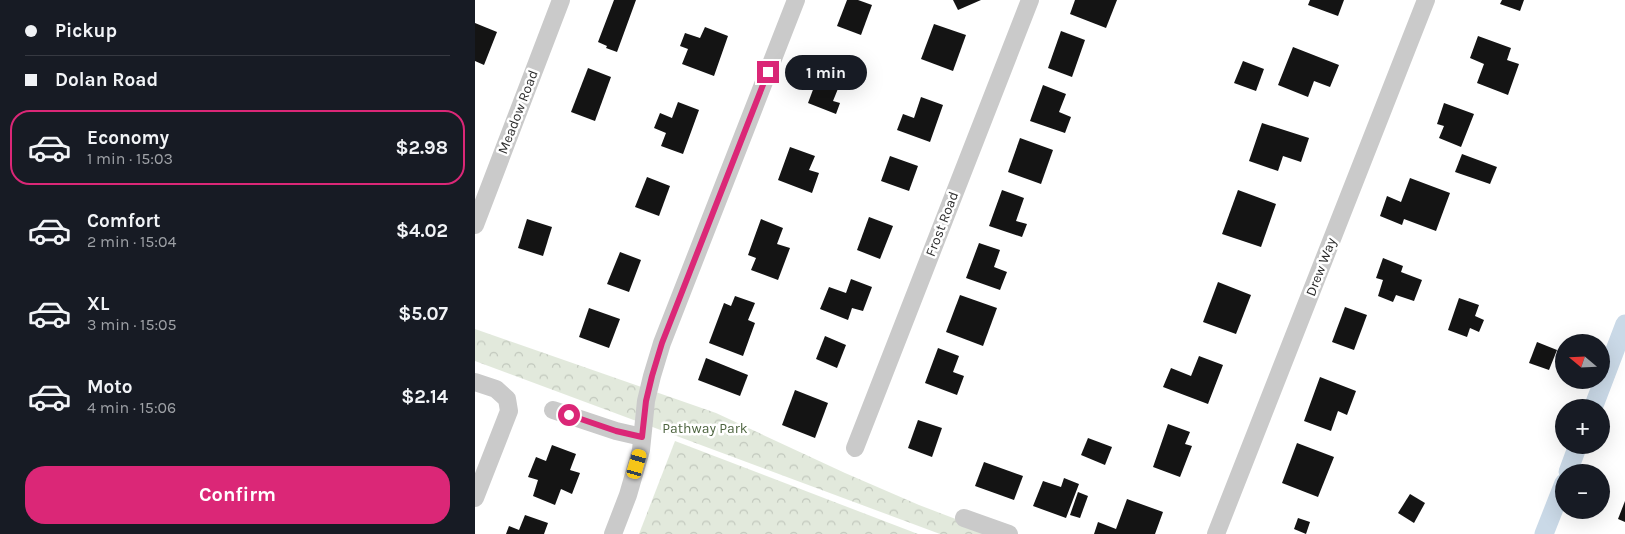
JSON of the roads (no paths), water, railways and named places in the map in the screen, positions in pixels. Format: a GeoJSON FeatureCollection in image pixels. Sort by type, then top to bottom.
{"type":"FeatureCollection","features":[{"type":"Feature","properties":{"kind":"street","name":"Meadow Road"},"geometry":{"type":"LineString","coordinates":[[475,225],[561,0]]}},
{"type":"Feature","properties":{"kind":"street"},"geometry":{"type":"LineString","coordinates":[[613,534],[628,494],[641,450],[646,401],[662,343],[796,0]]}},
{"type":"Feature","properties":{"kind":"street","name":"Frost Road"},"geometry":{"type":"LineString","coordinates":[[855,448],[1030,0]]}},
{"type":"Feature","properties":{"kind":"street","name":"Drew Way"},"geometry":{"type":"LineString","coordinates":[[1216,534],[1426,0]]}},
{"type":"Feature","properties":{"kind":"street"},"geometry":{"type":"LineString","coordinates":[[475,382],[496,389],[507,399],[509,411],[475,498]]}},
{"type":"Feature","properties":{"kind":"street"},"geometry":{"type":"LineString","coordinates":[[553,410],[616,431],[642,437]]}},
{"type":"Feature","properties":{"kind":"street"},"geometry":{"type":"LineString","coordinates":[[964,518],[1009,534]]}},
{"type":"Feature","properties":{"kind":"waterway"},"geometry":{"type":"LineString","coordinates":[[1596,399],[1625,324]]}},
{"type":"Feature","properties":{"kind":"waterway"},"geometry":{"type":"LineString","coordinates":[[1571,464],[1575,454]]}},
{"type":"Feature","properties":{"kind":"waterway"},"geometry":{"type":"LineString","coordinates":[[1544,534],[1555,506]]}},
{"type":"Feature","properties":{"kind":"park label","name":"Pathway Park"},"geometry":{"type":"Point","coordinates":[705,428]}}]}
